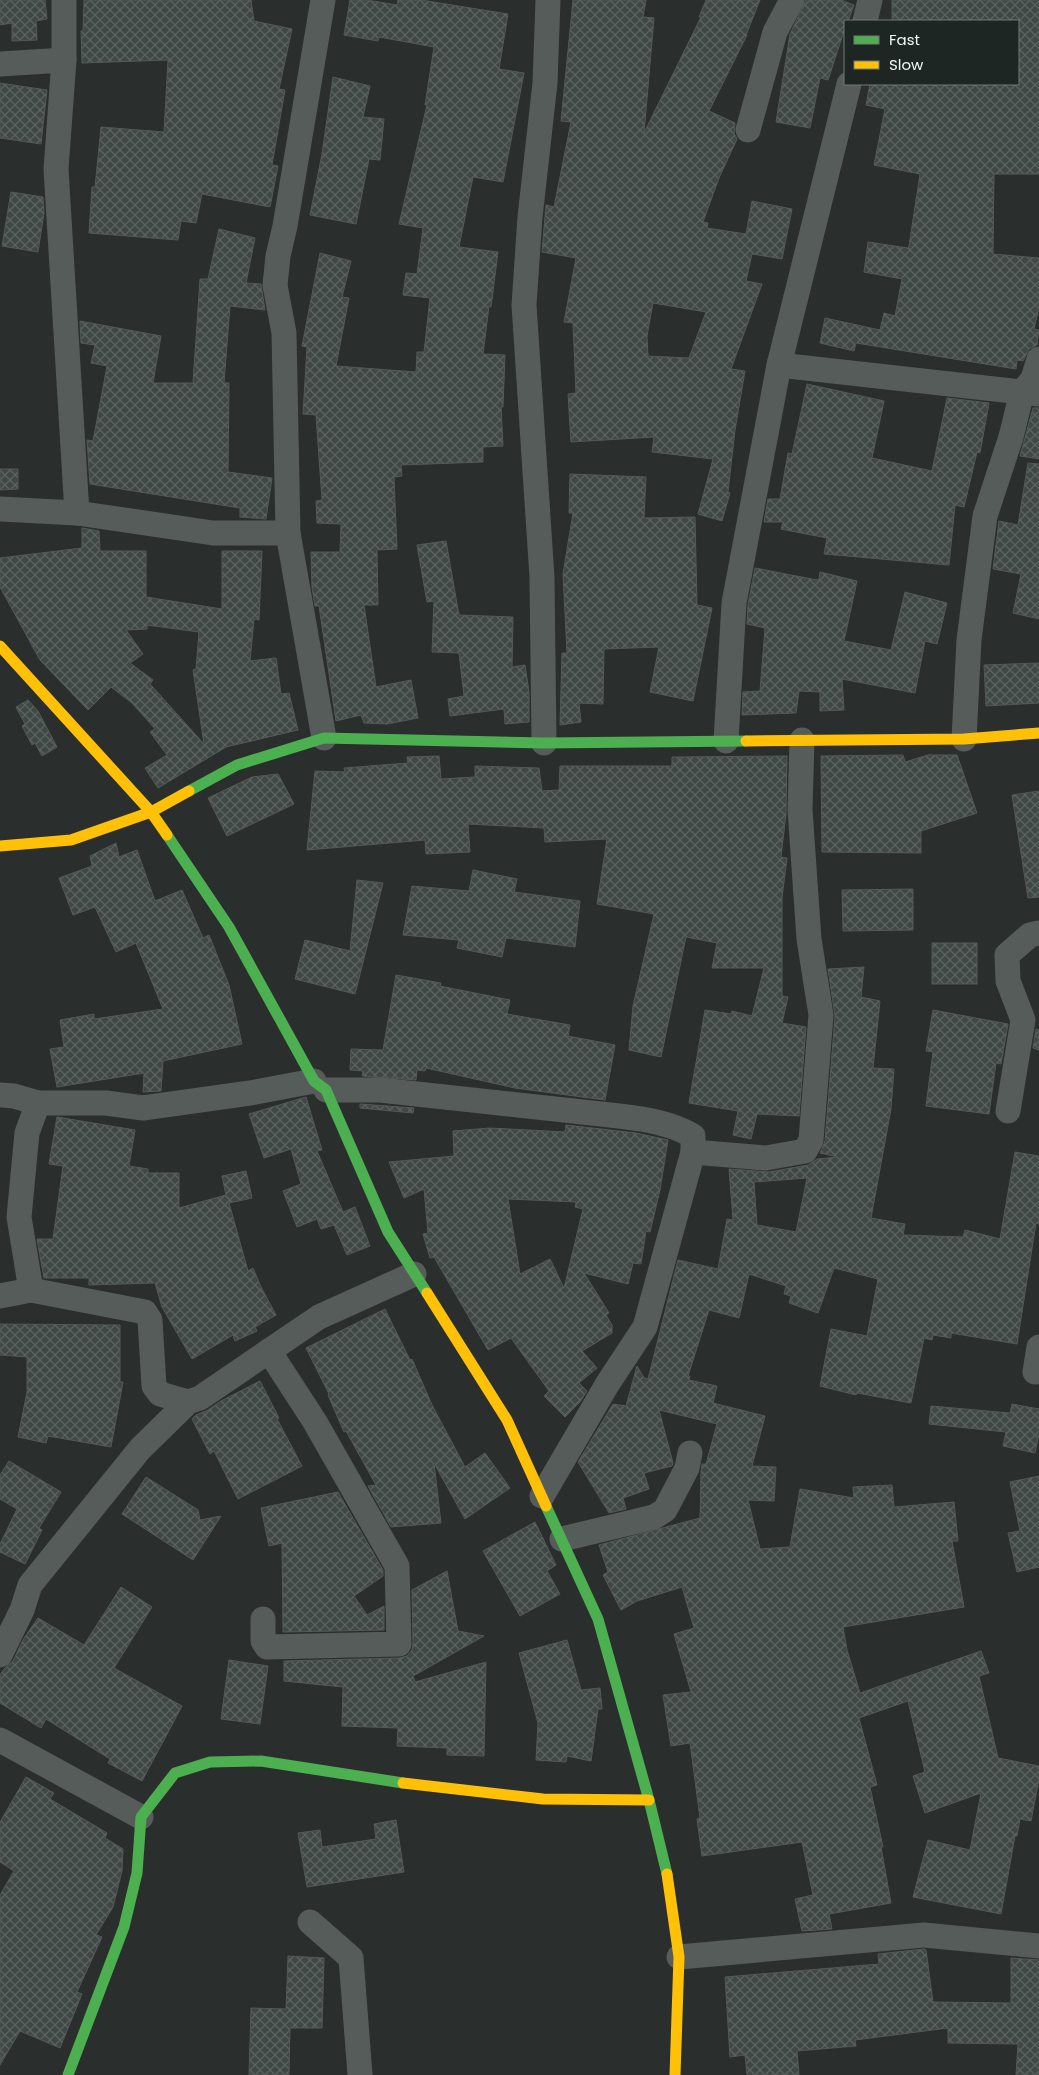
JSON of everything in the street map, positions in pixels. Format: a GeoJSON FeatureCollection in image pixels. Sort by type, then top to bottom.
{"type":"FeatureCollection","features":[{"type":"Feature","properties":{"kind":"street"},"geometry":{"type":"LineString","coordinates":[[64,0],[64,60],[56,169],[77,513]]}},
{"type":"Feature","properties":{"kind":"street"},"geometry":{"type":"LineString","coordinates":[[322,0],[285,226],[278,256],[275,285],[284,333],[288,533],[324,738]]}},
{"type":"Feature","properties":{"kind":"street"},"geometry":{"type":"LineString","coordinates":[[544,743],[542,577],[524,304],[530,217],[546,83],[548,0]]}},
{"type":"Feature","properties":{"kind":"street"},"geometry":{"type":"LineString","coordinates":[[748,130],[775,32],[792,0]]}},
{"type":"Feature","properties":{"kind":"street"},"geometry":{"type":"LineString","coordinates":[[865,20],[870,0]]}},
{"type":"Feature","properties":{"kind":"street"},"geometry":{"type":"LineString","coordinates":[[0,64],[64,60]]}},
{"type":"Feature","properties":{"kind":"street"},"geometry":{"type":"LineString","coordinates":[[726,741],[734,603],[779,364],[849,85]]}},
{"type":"Feature","properties":{"kind":"street"},"geometry":{"type":"LineString","coordinates":[[964,740],[969,640],[985,516],[1011,438],[1030,393],[1039,359]]}},
{"type":"Feature","properties":{"kind":"street"},"geometry":{"type":"LineString","coordinates":[[779,364],[1030,393]]}},
{"type":"Feature","properties":{"kind":"street"},"geometry":{"type":"LineString","coordinates":[[0,510],[77,513],[213,533],[288,533]]}},
{"type":"Feature","properties":{"kind":"street"},"geometry":{"type":"LineString","coordinates":[[0,646],[152,812],[229,927],[320,1086],[388,1232],[507,1420],[598,1619],[649,1800],[670,1886],[679,1957],[676,2075]]}},
{"type":"Feature","properties":{"kind":"street"},"geometry":{"type":"LineString","coordinates":[[0,846],[71,840],[152,812],[237,765],[324,738],[544,743],[964,740],[1039,733]]}},
{"type":"Feature","properties":{"kind":"street"},"geometry":{"type":"LineString","coordinates":[[693,1152],[766,1158],[805,1151],[811,1140],[822,1015],[809,939],[800,810],[802,740]]}},
{"type":"Feature","properties":{"kind":"street"},"geometry":{"type":"LineString","coordinates":[[1008,1111],[1023,1020],[1008,981],[1007,955],[1030,935],[1039,933]]}},
{"type":"Feature","properties":{"kind":"street"},"geometry":{"type":"LineString","coordinates":[[0,1095],[14,1096],[38,1103],[106,1104],[143,1108],[250,1093],[320,1086],[432,1094],[644,1119],[681,1129],[693,1136],[693,1152],[645,1327],[608,1383],[542,1496]]}},
{"type":"Feature","properties":{"kind":"street"},"geometry":{"type":"LineString","coordinates":[[31,1290],[19,1217],[28,1133],[38,1103]]}},
{"type":"Feature","properties":{"kind":"street"},"geometry":{"type":"LineString","coordinates":[[0,1655],[22,1610],[30,1585],[140,1449],[188,1402],[200,1398],[319,1317],[414,1274]]}},
{"type":"Feature","properties":{"kind":"street"},"geometry":{"type":"LineString","coordinates":[[0,1296],[31,1290],[145,1312],[150,1320],[154,1386],[160,1394],[188,1402]]}},
{"type":"Feature","properties":{"kind":"street"},"geometry":{"type":"LineString","coordinates":[[1035,1372],[1039,1347]]}},
{"type":"Feature","properties":{"kind":"street"},"geometry":{"type":"LineString","coordinates":[[263,1619],[263,1641],[267,1647],[399,1644],[397,1566],[315,1422],[270,1351]]}},
{"type":"Feature","properties":{"kind":"street"},"geometry":{"type":"LineString","coordinates":[[562,1539],[654,1517],[664,1510],[687,1468],[690,1453]]}},
{"type":"Feature","properties":{"kind":"street"},"geometry":{"type":"LineString","coordinates":[[0,1740],[141,1817]]}},
{"type":"Feature","properties":{"kind":"street"},"geometry":{"type":"LineString","coordinates":[[68,2075],[124,1927],[137,1873],[141,1817],[175,1774],[210,1762],[260,1761],[403,1783],[543,1799],[649,1800]]}},
{"type":"Feature","properties":{"kind":"street"},"geometry":{"type":"LineString","coordinates":[[310,1922],[351,1958],[360,2075]]}},
{"type":"Feature","properties":{"kind":"street"},"geometry":{"type":"LineString","coordinates":[[679,1957],[924,1935],[1039,1946]]}},
{"type":"Feature","properties":{"kind":"building"},"geometry":{"type":"Polygon","coordinates":[[[0,0],[45,0],[47,19],[36,21],[37,40],[12,41],[12,23],[0,25],[0,0]]]}},
{"type":"Feature","properties":{"kind":"building"},"geometry":{"type":"Polygon","coordinates":[[[84,0],[251,0],[254,21],[292,29],[279,89],[285,90],[272,165],[278,166],[270,207],[202,194],[196,223],[181,221],[178,240],[89,233],[92,187],[95,187],[101,127],[164,132],[168,60],[82,63],[81,31],[83,31],[84,0]]]}},
{"type":"Feature","properties":{"kind":"building"},"geometry":{"type":"Polygon","coordinates":[[[350,0],[367,0],[397,5],[398,0],[421,0],[508,14],[499,69],[524,73],[503,182],[473,177],[459,247],[498,252],[483,354],[505,355],[503,407],[501,407],[503,446],[483,447],[483,462],[401,465],[402,476],[394,477],[397,549],[377,550],[378,605],[364,605],[376,687],[411,680],[418,718],[387,724],[364,723],[361,715],[336,721],[319,606],[315,606],[312,588],[311,552],[340,552],[341,524],[317,523],[316,501],[322,500],[316,415],[303,414],[307,347],[302,346],[320,253],[351,261],[342,297],[349,298],[336,366],[416,372],[417,352],[424,352],[430,298],[403,295],[406,273],[417,274],[423,228],[399,224],[427,105],[425,105],[434,47],[379,37],[378,41],[344,35],[350,0]]]}},
{"type":"Feature","properties":{"kind":"building"},"geometry":{"type":"Polygon","coordinates":[[[573,0],[646,0],[643,17],[654,18],[644,133],[701,17],[699,17],[706,0],[760,0],[747,35],[709,111],[735,123],[734,133],[737,139],[719,178],[703,222],[708,223],[707,228],[746,234],[752,201],[792,209],[782,259],[752,254],[746,281],[762,284],[731,369],[745,371],[735,430],[728,492],[730,493],[722,521],[698,514],[713,459],[652,452],[654,437],[571,442],[568,394],[576,393],[573,323],[564,322],[576,258],[542,252],[546,205],[554,207],[571,122],[561,121],[573,0]],[[653,303],[647,336],[648,356],[689,358],[706,312],[653,303]]]}},
{"type":"Feature","properties":{"kind":"building"},"geometry":{"type":"Polygon","coordinates":[[[806,0],[841,0],[854,5],[848,20],[844,20],[844,31],[828,80],[820,78],[810,128],[776,122],[790,34],[806,0]]]}},
{"type":"Feature","properties":{"kind":"building"},"geometry":{"type":"Polygon","coordinates":[[[892,0],[1039,0],[1039,174],[994,174],[993,254],[1039,258],[1039,308],[1034,329],[1039,330],[1037,345],[1029,349],[1023,361],[1017,360],[1016,369],[856,343],[854,351],[820,343],[825,318],[880,330],[884,313],[895,316],[902,279],[864,272],[868,242],[908,248],[909,246],[920,174],[874,165],[885,109],[866,105],[870,85],[1019,85],[1019,20],[892,20],[892,0]]]}},
{"type":"Feature","properties":{"kind":"building"},"geometry":{"type":"Polygon","coordinates":[[[333,77],[370,86],[363,117],[384,119],[380,160],[369,159],[356,224],[310,215],[322,154],[333,77]]]}},
{"type":"Feature","properties":{"kind":"building"},"geometry":{"type":"Polygon","coordinates":[[[0,83],[47,90],[41,144],[0,138],[0,83]]]}},
{"type":"Feature","properties":{"kind":"building"},"geometry":{"type":"Polygon","coordinates":[[[11,192],[43,197],[44,213],[38,252],[2,246],[11,192]]]}},
{"type":"Feature","properties":{"kind":"building"},"geometry":{"type":"Polygon","coordinates":[[[219,229],[255,238],[246,283],[261,284],[265,310],[230,306],[224,383],[229,383],[228,472],[272,478],[266,519],[240,517],[240,508],[90,484],[87,440],[93,441],[107,366],[91,363],[95,345],[81,343],[80,321],[161,336],[153,383],[193,383],[200,279],[208,279],[219,229]]]}},
{"type":"Feature","properties":{"kind":"building"},"geometry":{"type":"Polygon","coordinates":[[[807,384],[884,401],[872,458],[932,471],[947,398],[989,403],[980,453],[977,452],[964,507],[955,505],[949,565],[824,554],[827,538],[781,529],[783,522],[764,522],[768,499],[780,499],[788,453],[792,454],[807,384]]]}},
{"type":"Feature","properties":{"kind":"building"},"geometry":{"type":"Polygon","coordinates":[[[1033,408],[1039,408],[1039,459],[1020,456],[1033,408]]]}},
{"type":"Feature","properties":{"kind":"building"},"geometry":{"type":"Polygon","coordinates":[[[1028,463],[1039,464],[1039,619],[1013,613],[1021,574],[993,569],[999,521],[1018,525],[1028,463]]]}},
{"type":"Feature","properties":{"kind":"building"},"geometry":{"type":"Polygon","coordinates":[[[0,469],[18,469],[18,489],[0,490],[0,469]]]}},
{"type":"Feature","properties":{"kind":"building"},"geometry":{"type":"Polygon","coordinates":[[[570,474],[646,477],[644,518],[695,517],[697,605],[712,608],[693,701],[650,692],[659,647],[604,649],[603,704],[579,703],[581,722],[560,725],[562,653],[567,653],[563,574],[573,513],[569,513],[570,474]]]}},
{"type":"Feature","properties":{"kind":"building"},"geometry":{"type":"Polygon","coordinates":[[[82,528],[99,531],[100,551],[146,551],[146,597],[222,609],[222,551],[262,551],[259,620],[254,619],[250,661],[276,658],[281,694],[289,693],[298,730],[226,747],[158,788],[145,768],[167,755],[150,732],[155,729],[132,703],[111,687],[88,710],[40,660],[0,587],[0,558],[82,548],[82,528]],[[147,625],[147,629],[126,630],[143,654],[130,663],[153,680],[150,684],[204,744],[193,670],[196,669],[199,632],[147,625]]]}},
{"type":"Feature","properties":{"kind":"building"},"geometry":{"type":"Polygon","coordinates":[[[446,541],[459,615],[513,617],[512,667],[525,665],[529,692],[529,722],[505,724],[504,709],[450,716],[448,699],[464,696],[459,653],[432,652],[434,601],[427,602],[417,545],[446,541]]]}},
{"type":"Feature","properties":{"kind":"building"},"geometry":{"type":"Polygon","coordinates":[[[755,568],[817,580],[819,579],[820,572],[857,581],[844,641],[891,650],[905,592],[947,603],[937,644],[925,641],[915,693],[842,679],[844,710],[820,711],[820,692],[799,691],[796,713],[742,715],[743,692],[760,691],[765,628],[747,624],[748,605],[755,568]]]}},
{"type":"Feature","properties":{"kind":"building"},"geometry":{"type":"Polygon","coordinates":[[[1039,663],[1039,703],[986,706],[984,665],[1039,663]]]}},
{"type":"Feature","properties":{"kind":"building"},"geometry":{"type":"Polygon","coordinates":[[[28,700],[38,711],[57,747],[42,756],[35,743],[32,745],[22,726],[25,724],[16,707],[28,700]]]}},
{"type":"Feature","properties":{"kind":"building"},"geometry":{"type":"Polygon","coordinates":[[[903,755],[905,762],[928,755],[957,755],[977,813],[921,831],[921,853],[822,852],[821,756],[903,755]]]}},
{"type":"Feature","properties":{"kind":"building"},"geometry":{"type":"Polygon","coordinates":[[[439,756],[441,779],[475,777],[475,766],[539,768],[542,791],[559,790],[560,766],[672,766],[672,757],[787,756],[786,814],[781,857],[787,858],[782,898],[782,996],[788,997],[782,1023],[806,1027],[799,1116],[757,1114],[751,1139],[733,1135],[738,1111],[689,1103],[705,1010],[731,1014],[732,1011],[752,1016],[764,968],[712,968],[717,943],[686,937],[661,1057],[629,1050],[633,1006],[654,914],[597,904],[607,839],[545,842],[544,828],[468,824],[470,852],[426,854],[425,840],[307,850],[315,771],[345,772],[344,768],[408,763],[407,757],[439,756]]]}},
{"type":"Feature","properties":{"kind":"building"},"geometry":{"type":"Polygon","coordinates":[[[278,774],[294,804],[227,836],[208,798],[252,777],[278,774]]]}},
{"type":"Feature","properties":{"kind":"building"},"geometry":{"type":"Polygon","coordinates":[[[1039,791],[1039,897],[1028,898],[1012,795],[1039,791]]]}},
{"type":"Feature","properties":{"kind":"building"},"geometry":{"type":"Polygon","coordinates":[[[116,843],[119,857],[137,850],[155,901],[182,890],[203,938],[209,935],[229,985],[242,1044],[163,1061],[161,1091],[143,1092],[144,1073],[57,1087],[50,1049],[64,1047],[60,1020],[94,1014],[94,1019],[163,1009],[136,943],[116,952],[95,907],[73,915],[59,878],[92,866],[90,856],[116,843]]]}},
{"type":"Feature","properties":{"kind":"building"},"geometry":{"type":"Polygon","coordinates":[[[473,870],[517,879],[514,892],[580,901],[575,947],[506,938],[502,957],[457,948],[459,940],[403,935],[412,886],[469,891],[473,870]]]}},
{"type":"Feature","properties":{"kind":"building"},"geometry":{"type":"Polygon","coordinates":[[[357,880],[383,883],[355,994],[295,979],[305,940],[350,951],[357,880]]]}},
{"type":"Feature","properties":{"kind":"building"},"geometry":{"type":"Polygon","coordinates":[[[913,889],[913,930],[843,931],[842,890],[913,889]]]}},
{"type":"Feature","properties":{"kind":"building"},"geometry":{"type":"Polygon","coordinates":[[[932,943],[977,943],[977,984],[932,984],[932,943]]]}},
{"type":"Feature","properties":{"kind":"building"},"geometry":{"type":"Polygon","coordinates":[[[864,967],[861,997],[880,1001],[873,1068],[894,1069],[891,1109],[871,1218],[905,1224],[903,1235],[963,1237],[965,1230],[1000,1239],[1015,1152],[1039,1156],[1039,1224],[1036,1223],[1017,1344],[951,1333],[951,1338],[933,1335],[932,1340],[924,1338],[911,1403],[857,1393],[856,1395],[820,1386],[831,1329],[867,1336],[878,1279],[834,1268],[818,1313],[789,1303],[791,1296],[784,1294],[786,1286],[749,1274],[739,1318],[709,1310],[688,1376],[690,1376],[689,1380],[717,1386],[713,1403],[765,1416],[752,1466],[776,1467],[774,1501],[748,1500],[760,1549],[790,1547],[800,1489],[854,1498],[853,1487],[892,1485],[894,1507],[954,1502],[958,1541],[952,1541],[964,1607],[843,1627],[847,1650],[860,1693],[981,1651],[989,1673],[979,1676],[998,1758],[1039,1766],[1039,1779],[1031,1821],[1020,1819],[1017,1836],[1015,1836],[1001,1914],[913,1897],[928,1840],[970,1850],[981,1793],[925,1813],[913,1776],[925,1772],[908,1701],[859,1718],[877,1785],[870,1787],[883,1847],[881,1847],[891,1903],[829,1914],[832,1929],[802,1931],[795,1899],[813,1895],[802,1842],[702,1856],[697,1819],[700,1818],[690,1743],[671,1746],[663,1695],[691,1692],[674,1634],[694,1628],[682,1587],[637,1601],[621,1610],[603,1575],[608,1572],[599,1545],[700,1518],[702,1464],[706,1464],[717,1424],[659,1410],[673,1463],[672,1466],[644,1473],[649,1489],[623,1498],[626,1509],[609,1513],[578,1462],[613,1404],[626,1406],[637,1366],[644,1378],[648,1379],[678,1260],[718,1269],[727,1219],[733,1220],[729,1169],[769,1172],[808,1165],[817,1159],[838,1157],[820,1153],[825,1141],[835,1016],[828,969],[864,967]],[[807,1178],[754,1182],[757,1225],[796,1232],[807,1178]]]}},
{"type":"Feature","properties":{"kind":"building"},"geometry":{"type":"Polygon","coordinates":[[[396,975],[441,983],[440,986],[510,1000],[507,1014],[570,1025],[568,1036],[615,1045],[605,1100],[515,1088],[426,1068],[425,1071],[417,1070],[416,1080],[362,1076],[363,1071],[350,1070],[351,1049],[383,1050],[396,975]]]}},
{"type":"Feature","properties":{"kind":"building"},"geometry":{"type":"Polygon","coordinates":[[[933,1010],[1008,1024],[1001,1064],[996,1063],[989,1114],[926,1106],[933,1052],[926,1051],[933,1010]]]}},
{"type":"Feature","properties":{"kind":"building"},"geometry":{"type":"Polygon","coordinates":[[[1036,1029],[1039,1030],[1039,1050],[1033,1048],[1036,1029]]]}},
{"type":"Feature","properties":{"kind":"building"},"geometry":{"type":"Polygon","coordinates":[[[306,1097],[322,1150],[317,1151],[343,1212],[355,1207],[370,1246],[347,1255],[334,1225],[321,1229],[317,1219],[297,1227],[283,1191],[301,1184],[291,1149],[264,1158],[249,1114],[306,1097]]]}},
{"type":"Feature","properties":{"kind":"building"},"geometry":{"type":"Polygon","coordinates":[[[360,1104],[414,1108],[413,1113],[360,1108],[360,1104]]]}},
{"type":"Feature","properties":{"kind":"building"},"geometry":{"type":"Polygon","coordinates":[[[57,1117],[135,1130],[129,1166],[148,1169],[148,1173],[179,1173],[179,1208],[226,1195],[222,1176],[246,1171],[252,1198],[229,1203],[248,1271],[253,1268],[276,1315],[255,1327],[257,1331],[235,1341],[233,1335],[192,1359],[162,1307],[155,1283],[89,1285],[89,1278],[44,1278],[37,1239],[53,1239],[63,1166],[49,1164],[57,1117]]]}},
{"type":"Feature","properties":{"kind":"building"},"geometry":{"type":"Polygon","coordinates":[[[566,1125],[636,1133],[668,1140],[660,1190],[650,1232],[646,1231],[641,1264],[633,1263],[628,1284],[584,1273],[609,1313],[606,1315],[612,1325],[612,1333],[582,1351],[597,1368],[579,1383],[587,1391],[580,1402],[565,1417],[544,1396],[549,1391],[511,1338],[488,1350],[434,1257],[430,1258],[423,1234],[428,1233],[424,1189],[404,1198],[389,1162],[454,1156],[453,1131],[490,1128],[565,1132],[566,1125]],[[508,1199],[520,1274],[550,1259],[564,1288],[583,1209],[575,1207],[576,1202],[508,1199]]]}},
{"type":"Feature","properties":{"kind":"building"},"geometry":{"type":"Polygon","coordinates":[[[385,1309],[410,1360],[412,1359],[432,1405],[465,1467],[485,1453],[510,1488],[465,1519],[434,1463],[441,1523],[391,1527],[368,1486],[376,1485],[346,1431],[344,1432],[329,1394],[306,1348],[385,1309]]]}},
{"type":"Feature","properties":{"kind":"building"},"geometry":{"type":"Polygon","coordinates":[[[0,1324],[120,1325],[120,1382],[123,1382],[111,1447],[48,1436],[46,1443],[18,1437],[27,1392],[27,1357],[0,1355],[0,1324]]]}},
{"type":"Feature","properties":{"kind":"building"},"geometry":{"type":"Polygon","coordinates":[[[260,1381],[279,1418],[277,1419],[302,1466],[238,1499],[214,1451],[210,1454],[192,1419],[221,1401],[260,1381]]]}},
{"type":"Feature","properties":{"kind":"building"},"geometry":{"type":"Polygon","coordinates":[[[1012,1404],[1039,1409],[1039,1434],[1035,1453],[1003,1446],[1006,1432],[929,1424],[931,1406],[1010,1413],[1012,1404]]]}},
{"type":"Feature","properties":{"kind":"building"},"geometry":{"type":"Polygon","coordinates":[[[9,1461],[61,1492],[39,1528],[42,1530],[25,1564],[0,1552],[0,1544],[17,1509],[0,1499],[0,1475],[9,1461]]]}},
{"type":"Feature","properties":{"kind":"building"},"geometry":{"type":"Polygon","coordinates":[[[1039,1476],[1039,1567],[1017,1572],[1008,1533],[1020,1531],[1010,1482],[1039,1476]]]}},
{"type":"Feature","properties":{"kind":"building"},"geometry":{"type":"Polygon","coordinates":[[[146,1477],[198,1510],[200,1520],[221,1516],[193,1560],[122,1514],[146,1477]]]}},
{"type":"Feature","properties":{"kind":"building"},"geometry":{"type":"Polygon","coordinates":[[[338,1492],[383,1570],[383,1576],[354,1596],[367,1615],[384,1606],[384,1630],[283,1632],[282,1543],[269,1546],[261,1508],[338,1492]]]}},
{"type":"Feature","properties":{"kind":"building"},"geometry":{"type":"Polygon","coordinates":[[[535,1522],[556,1565],[547,1571],[560,1594],[520,1616],[483,1551],[535,1522]]]}},
{"type":"Feature","properties":{"kind":"building"},"geometry":{"type":"Polygon","coordinates":[[[447,1571],[458,1631],[484,1636],[413,1676],[415,1682],[486,1662],[484,1756],[447,1755],[447,1748],[397,1746],[398,1728],[342,1726],[343,1687],[284,1681],[284,1661],[399,1658],[407,1656],[412,1650],[413,1644],[412,1590],[447,1571]]]}},
{"type":"Feature","properties":{"kind":"building"},"geometry":{"type":"Polygon","coordinates":[[[121,1587],[152,1607],[114,1668],[182,1706],[142,1781],[108,1763],[110,1759],[46,1719],[41,1728],[0,1703],[0,1675],[13,1661],[24,1638],[38,1618],[84,1645],[121,1587]]]}},
{"type":"Feature","properties":{"kind":"building"},"geometry":{"type":"Polygon","coordinates":[[[567,1640],[581,1690],[600,1688],[602,1709],[598,1709],[591,1761],[567,1756],[566,1762],[536,1760],[538,1723],[519,1653],[567,1640]]]}},
{"type":"Feature","properties":{"kind":"building"},"geometry":{"type":"Polygon","coordinates":[[[229,1660],[268,1666],[260,1724],[221,1719],[229,1660]]]}},
{"type":"Feature","properties":{"kind":"building"},"geometry":{"type":"Polygon","coordinates":[[[26,1777],[54,1793],[50,1799],[107,1833],[105,1838],[123,1849],[122,1871],[113,1907],[96,1935],[102,1937],[77,1992],[82,1994],[60,2048],[20,2031],[0,2065],[0,1895],[14,1871],[0,1862],[0,1822],[26,1777]]]}},
{"type":"Feature","properties":{"kind":"building"},"geometry":{"type":"Polygon","coordinates":[[[396,1820],[404,1872],[307,1887],[298,1833],[320,1830],[322,1847],[376,1839],[374,1824],[396,1820]]]}},
{"type":"Feature","properties":{"kind":"building"},"geometry":{"type":"Polygon","coordinates":[[[926,1950],[933,2002],[1011,2003],[1011,1958],[1039,1960],[1039,2075],[1016,2075],[1018,2044],[948,2043],[948,2028],[855,2040],[856,2046],[797,2051],[799,2075],[747,2075],[745,2055],[730,2057],[725,1977],[879,1964],[878,1954],[926,1950]]]}},
{"type":"Feature","properties":{"kind":"building"},"geometry":{"type":"Polygon","coordinates":[[[288,1956],[324,1958],[322,2028],[290,2028],[289,2075],[249,2075],[251,2008],[286,2009],[288,1956]]]}},
{"type":"Feature","properties":{"kind":"traffic: fast"},"geometry":{"type":"LineString","coordinates":[[189,791],[237,765],[324,738],[544,743],[746,741]]}},
{"type":"Feature","properties":{"kind":"traffic: fast"},"geometry":{"type":"LineString","coordinates":[[167,835],[229,927],[314,1081],[326,1090],[388,1232],[427,1293]]}},
{"type":"Feature","properties":{"kind":"traffic: fast"},"geometry":{"type":"LineString","coordinates":[[546,1506],[598,1619],[649,1800],[667,1874]]}},
{"type":"Feature","properties":{"kind":"traffic: fast"},"geometry":{"type":"LineString","coordinates":[[68,2075],[124,1927],[137,1873],[141,1817],[175,1773],[210,1762],[261,1761],[403,1783]]}},
{"type":"Feature","properties":{"kind":"traffic: slow"},"geometry":{"type":"LineString","coordinates":[[0,646],[151,812],[167,835]]}},
{"type":"Feature","properties":{"kind":"traffic: slow"},"geometry":{"type":"LineString","coordinates":[[746,741],[964,739],[1039,733]]}},
{"type":"Feature","properties":{"kind":"traffic: slow"},"geometry":{"type":"LineString","coordinates":[[0,846],[71,840],[151,812],[189,791]]}},
{"type":"Feature","properties":{"kind":"traffic: slow"},"geometry":{"type":"LineString","coordinates":[[427,1293],[507,1420],[546,1506]]}},
{"type":"Feature","properties":{"kind":"traffic: slow"},"geometry":{"type":"LineString","coordinates":[[403,1783],[543,1799],[649,1800]]}},
{"type":"Feature","properties":{"kind":"traffic: slow"},"geometry":{"type":"LineString","coordinates":[[667,1874],[679,1957],[675,2075]]}}]}
